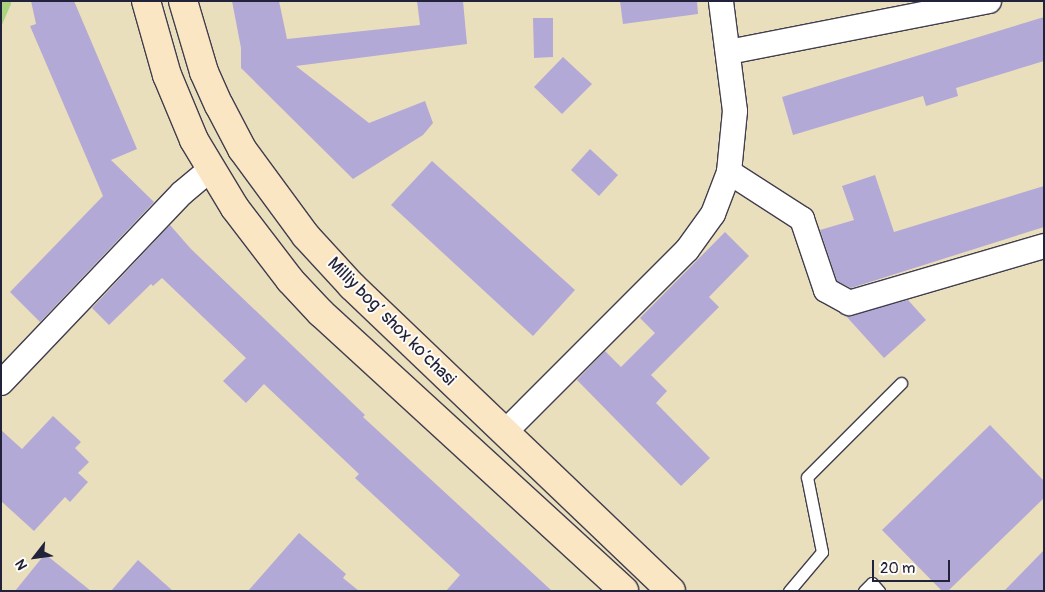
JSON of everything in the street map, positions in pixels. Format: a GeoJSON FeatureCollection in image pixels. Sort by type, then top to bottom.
{"type":"FeatureCollection","features":[{"type":"Feature","properties":{"kind":"main road","name":"Milliy bog‘ shox ko‘chasi"},"geometry":{"type":"LineString","coordinates":[[146,1],[179,105],[210,169],[262,245],[321,313],[624,591]]}},
{"type":"Feature","properties":{"kind":"main road","name":"Milliy bog‘ shox ko‘chasi"},"geometry":{"type":"LineString","coordinates":[[183,1],[204,72],[219,105],[242,149],[286,212],[352,286],[670,591]]}},
{"type":"Feature","properties":{"kind":"street"},"geometry":{"type":"LineString","coordinates":[[504,433],[702,233],[713,214],[729,172],[735,111],[721,1]]}},
{"type":"Feature","properties":{"kind":"street"},"geometry":{"type":"LineString","coordinates":[[729,52],[989,1]]}},
{"type":"Feature","properties":{"kind":"street"},"geometry":{"type":"LineString","coordinates":[[1,383],[182,193],[210,169]]}},
{"type":"Feature","properties":{"kind":"street"},"geometry":{"type":"LineString","coordinates":[[729,172],[802,219],[826,290],[849,303],[1044,246]]}},
{"type":"Feature","properties":{"kind":"lane"},"geometry":{"type":"LineString","coordinates":[[789,591],[822,552],[807,477],[901,383]]}},
{"type":"Feature","properties":{"kind":"lane"},"geometry":{"type":"LineString","coordinates":[[864,591],[872,583],[879,591]]}},
{"type":"Feature","properties":{"kind":"green space"},"geometry":{"type":"Polygon","coordinates":[[[1,1],[11,1],[11,4],[1,27],[1,1]]]}},
{"type":"Feature","properties":{"kind":"building"},"geometry":{"type":"Polygon","coordinates":[[[31,1],[74,1],[137,149],[111,160],[154,202],[40,322],[10,292],[103,196],[30,26],[36,24],[31,1]]]}},
{"type":"Feature","properties":{"kind":"building"},"geometry":{"type":"Polygon","coordinates":[[[232,1],[279,1],[287,39],[420,25],[417,1],[463,1],[467,44],[296,66],[369,123],[425,101],[433,123],[423,135],[353,179],[241,68],[241,48],[232,1]]]}},
{"type":"Feature","properties":{"kind":"building"},"geometry":{"type":"Polygon","coordinates":[[[620,1],[697,1],[698,14],[623,24],[620,1]]]}},
{"type":"Feature","properties":{"kind":"building"},"geometry":{"type":"Polygon","coordinates":[[[1044,17],[1044,61],[956,88],[958,96],[926,106],[923,96],[793,135],[782,97],[1044,17]]]}},
{"type":"Feature","properties":{"kind":"building"},"geometry":{"type":"Polygon","coordinates":[[[533,18],[553,18],[553,57],[534,58],[533,18]]]}},
{"type":"Feature","properties":{"kind":"building"},"geometry":{"type":"Polygon","coordinates":[[[563,57],[592,84],[562,114],[534,87],[563,57]]]}},
{"type":"Feature","properties":{"kind":"building"},"geometry":{"type":"Polygon","coordinates":[[[590,149],[618,175],[599,196],[571,170],[590,149]]]}},
{"type":"Feature","properties":{"kind":"building"},"geometry":{"type":"Polygon","coordinates":[[[432,161],[575,290],[533,336],[391,205],[432,161]]]}},
{"type":"Feature","properties":{"kind":"building"},"geometry":{"type":"Polygon","coordinates":[[[875,175],[894,232],[1044,186],[1044,227],[851,288],[837,281],[820,230],[854,220],[842,186],[875,175]]]}},
{"type":"Feature","properties":{"kind":"building"},"geometry":{"type":"Polygon","coordinates":[[[170,225],[191,249],[365,415],[363,417],[552,591],[446,591],[460,575],[355,478],[359,474],[264,384],[246,403],[223,381],[246,358],[162,278],[153,286],[151,284],[109,325],[92,308],[170,225]]]}},
{"type":"Feature","properties":{"kind":"building"},"geometry":{"type":"Polygon","coordinates":[[[725,232],[749,256],[709,297],[719,307],[651,375],[667,391],[656,403],[710,458],[681,486],[577,380],[605,351],[621,367],[655,333],[640,318],[725,232]]]}},
{"type":"Feature","properties":{"kind":"building"},"geometry":{"type":"Polygon","coordinates":[[[908,300],[926,320],[884,358],[846,316],[908,300]]]}},
{"type":"Feature","properties":{"kind":"building"},"geometry":{"type":"Polygon","coordinates":[[[53,416],[81,442],[75,448],[89,462],[78,473],[88,482],[70,502],[65,497],[34,531],[1,501],[1,430],[22,449],[53,416]]]}},
{"type":"Feature","properties":{"kind":"building"},"geometry":{"type":"Polygon","coordinates":[[[990,425],[1044,481],[1044,498],[948,591],[942,591],[882,530],[990,425]]]}},
{"type":"Feature","properties":{"kind":"building"},"geometry":{"type":"Polygon","coordinates":[[[299,533],[346,574],[343,578],[359,591],[248,591],[299,533]]]}},
{"type":"Feature","properties":{"kind":"building"},"geometry":{"type":"Polygon","coordinates":[[[1044,550],[1044,591],[1004,591],[1044,550]]]}},
{"type":"Feature","properties":{"kind":"building"},"geometry":{"type":"Polygon","coordinates":[[[45,554],[91,591],[15,591],[45,554]]]}},
{"type":"Feature","properties":{"kind":"building"},"geometry":{"type":"Polygon","coordinates":[[[138,560],[173,591],[111,591],[138,560]]]}}]}
